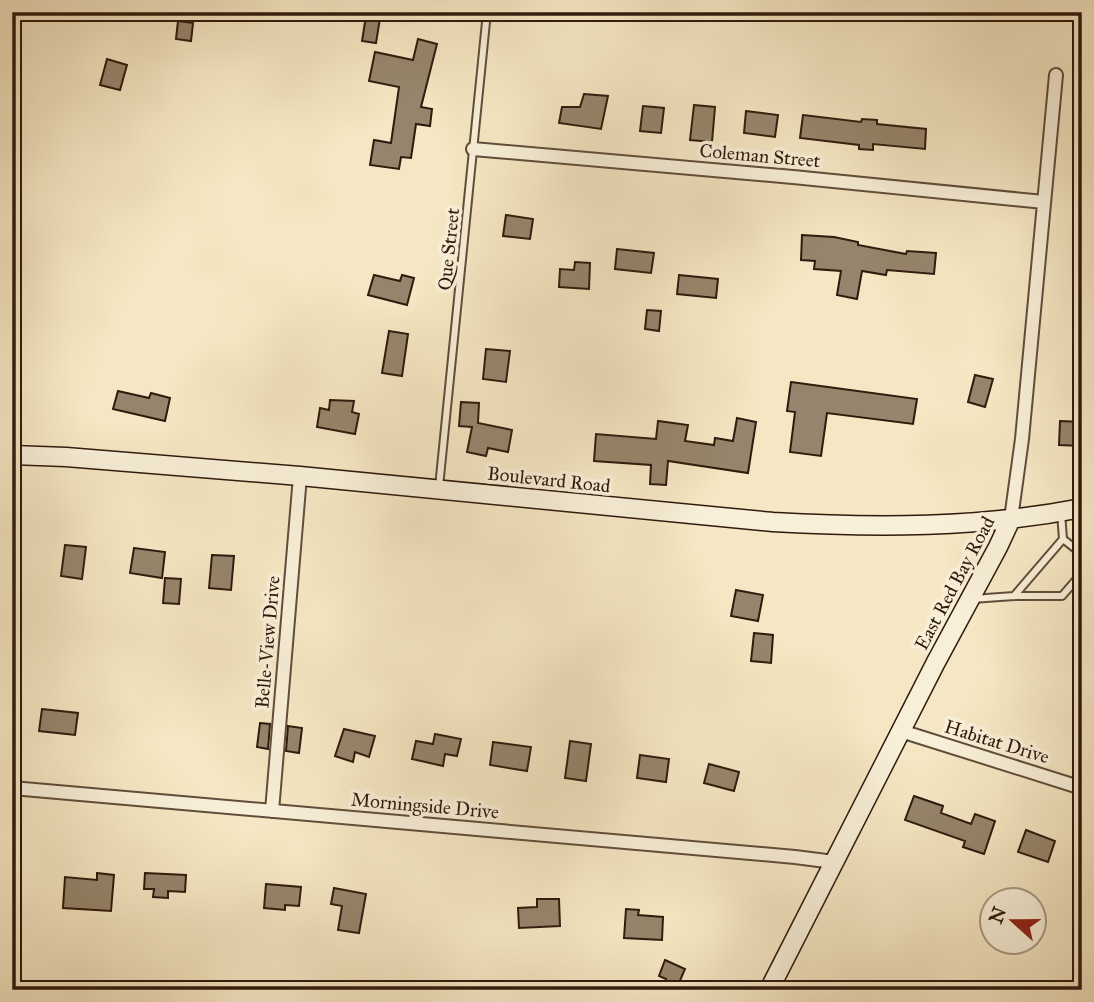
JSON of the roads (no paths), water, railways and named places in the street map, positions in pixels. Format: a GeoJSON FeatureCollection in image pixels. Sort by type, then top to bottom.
{"type":"FeatureCollection","features":[{"type":"Feature","properties":{"kind":"street","name":"East Red Bay Road"},"geometry":{"type":"LineString","coordinates":[[769,990],[1011,519],[1056,75]]}},
{"type":"Feature","properties":{"kind":"street","name":"Coleman Street"},"geometry":{"type":"LineString","coordinates":[[473,149],[1044,202]]}},
{"type":"Feature","properties":{"kind":"street","name":"Boulevard Road"},"geometry":{"type":"LineString","coordinates":[[12,455],[300,476],[838,526],[972,524],[1082,508]]}},
{"type":"Feature","properties":{"kind":"street","name":"Belle-View Drive"},"geometry":{"type":"LineString","coordinates":[[272,811],[300,476]]}},
{"type":"Feature","properties":{"kind":"street","name":"Habitat Drive"},"geometry":{"type":"LineString","coordinates":[[901,731],[1082,788]]}},
{"type":"Feature","properties":{"kind":"street","name":"Morningside Drive"},"geometry":{"type":"LineString","coordinates":[[12,789],[834,862]]}},
{"type":"Feature","properties":{"kind":"lane","name":"Que Street"},"geometry":{"type":"LineString","coordinates":[[439,489],[487,12]]}},
{"type":"Feature","properties":{"kind":"lane"},"geometry":{"type":"LineString","coordinates":[[1014,596],[1063,539],[1061,512]]}},
{"type":"Feature","properties":{"kind":"lane"},"geometry":{"type":"LineString","coordinates":[[1063,539],[1082,554]]}},
{"type":"Feature","properties":{"kind":"lane"},"geometry":{"type":"LineString","coordinates":[[970,599],[1062,596],[1082,573]]}}]}
